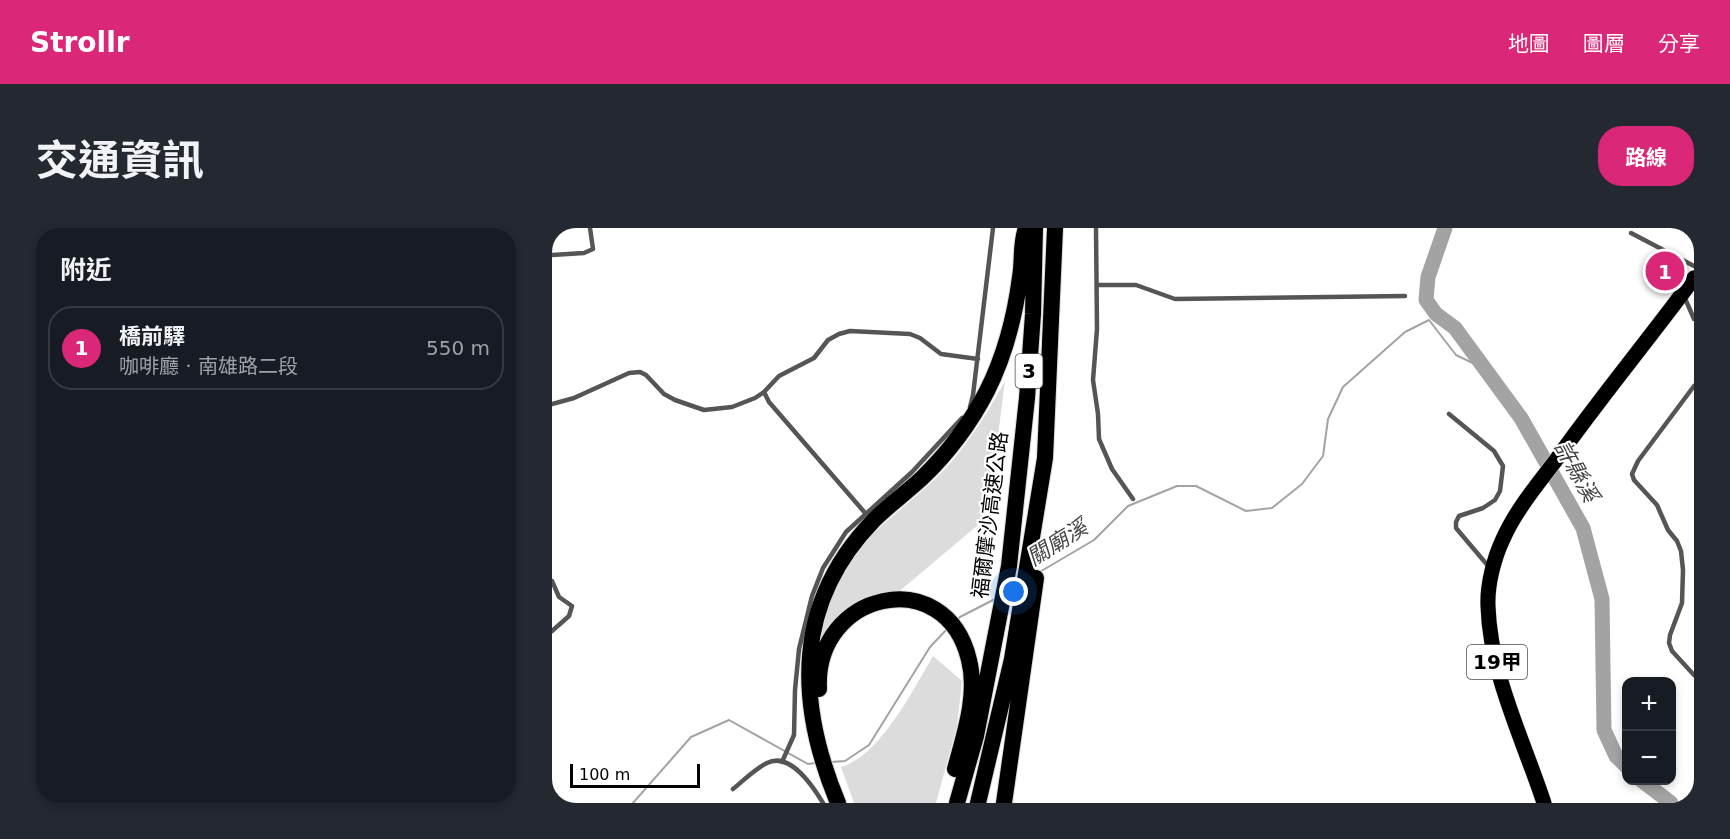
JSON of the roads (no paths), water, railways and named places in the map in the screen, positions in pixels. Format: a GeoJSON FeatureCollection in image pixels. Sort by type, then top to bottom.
{"type":"FeatureCollection","features":[{"type":"Feature","properties":{"kind":"highway"},"geometry":{"type":"LineString","coordinates":[[838,803],[812,705],[808,654],[822,598],[831,578],[858,539],[873,521],[922,478],[948,450],[987,391],[1011,330],[1021,274],[1023,236],[1026,228]]}},
{"type":"Feature","properties":{"kind":"highway","name":"福爾摩沙高速公路"},"geometry":{"type":"LineString","coordinates":[[957,803],[976,736],[1009,566],[1027,398],[1033,314],[1035,228]]}},
{"type":"Feature","properties":{"kind":"highway","name":"3"},"geometry":{"type":"LineString","coordinates":[[1019,659],[1041,504],[1045,458],[1055,228]]}},
{"type":"Feature","properties":{"kind":"highway"},"geometry":{"type":"LineString","coordinates":[[824,749],[819,686],[821,663],[837,628],[849,616],[881,600],[914,601],[928,606],[952,625],[962,640],[969,660],[971,694],[967,720],[946,803]]}},
{"type":"Feature","properties":{"kind":"highway"},"geometry":{"type":"LineString","coordinates":[[978,803],[1019,659]]}},
{"type":"Feature","properties":{"kind":"highway"},"geometry":{"type":"LineString","coordinates":[[1004,803],[1019,659]]}},
{"type":"Feature","properties":{"kind":"highway"},"geometry":{"type":"LineString","coordinates":[[834,781],[849,803]]}},
{"type":"Feature","properties":{"kind":"main road","name":"19甲"},"geometry":{"type":"LineString","coordinates":[[1544,803],[1497,664],[1490,630],[1488,603],[1492,572],[1501,542],[1513,519],[1590,412],[1694,278]]}},
{"type":"Feature","properties":{"kind":"lane"},"geometry":{"type":"LineString","coordinates":[[552,255],[584,253],[593,249],[590,228]]}},
{"type":"Feature","properties":{"kind":"lane"},"geometry":{"type":"LineString","coordinates":[[783,760],[793,741],[800,649],[812,596],[823,568],[839,541],[912,472],[961,419],[970,406],[978,359],[993,228]]}},
{"type":"Feature","properties":{"kind":"lane"},"geometry":{"type":"LineString","coordinates":[[1096,228],[1097,329],[1093,380],[1099,439],[1112,469],[1133,499]]}},
{"type":"Feature","properties":{"kind":"lane"},"geometry":{"type":"LineString","coordinates":[[1631,233],[1694,266]]}},
{"type":"Feature","properties":{"kind":"lane"},"geometry":{"type":"LineString","coordinates":[[1096,285],[1136,285],[1175,299],[1405,296]]}},
{"type":"Feature","properties":{"kind":"lane"},"geometry":{"type":"LineString","coordinates":[[1683,293],[1694,318]]}},
{"type":"Feature","properties":{"kind":"lane"},"geometry":{"type":"LineString","coordinates":[[552,404],[574,398],[629,373],[640,372],[646,375],[664,394],[704,410],[732,407],[755,398],[779,376],[814,358],[828,340],[850,331],[910,334],[920,338],[941,354],[978,359]]}},
{"type":"Feature","properties":{"kind":"lane"},"geometry":{"type":"LineString","coordinates":[[1694,386],[1638,461],[1632,474],[1634,480],[1657,505],[1668,530],[1677,541],[1681,551],[1682,603],[1669,644],[1672,651],[1691,669],[1694,675]]}},
{"type":"Feature","properties":{"kind":"lane"},"geometry":{"type":"LineString","coordinates":[[764,392],[769,402],[867,514]]}},
{"type":"Feature","properties":{"kind":"lane"},"geometry":{"type":"LineString","coordinates":[[1449,414],[1494,451],[1503,466],[1502,485],[1495,500],[1483,508],[1459,516],[1456,522],[1456,528],[1492,572]]}},
{"type":"Feature","properties":{"kind":"lane"},"geometry":{"type":"LineString","coordinates":[[552,581],[559,597],[572,606],[569,616],[552,631]]}},
{"type":"Feature","properties":{"kind":"lane"},"geometry":{"type":"LineString","coordinates":[[733,789],[768,761],[783,760],[804,774],[823,803]]}},
{"type":"Feature","properties":{"kind":"waterway","name":"許縣溪"},"geometry":{"type":"LineString","coordinates":[[1445,228],[1428,277],[1426,300],[1436,314],[1455,328],[1521,418],[1583,528],[1602,599],[1604,730],[1616,756],[1622,762]]}},
{"type":"Feature","properties":{"kind":"waterway","name":"關廟溪"},"geometry":{"type":"LineString","coordinates":[[1038,573],[1094,540],[1128,506],[1177,486],[1196,486],[1246,511],[1272,508],[1302,484],[1323,456],[1328,419],[1343,387],[1405,332],[1429,320],[1456,355],[1485,369]]}},
{"type":"Feature","properties":{"kind":"waterway","name":"關廟溪"},"geometry":{"type":"LineString","coordinates":[[956,621],[995,599]]}},
{"type":"Feature","properties":{"kind":"waterway","name":"關廟溪"},"geometry":{"type":"LineString","coordinates":[[831,762],[845,761],[869,745],[930,647],[947,629]]}},
{"type":"Feature","properties":{"kind":"waterway","name":"關廟溪"},"geometry":{"type":"LineString","coordinates":[[633,803],[691,737],[729,720],[808,764],[816,763]]}},
{"type":"Feature","properties":{"kind":"waterway","name":"許縣溪"},"geometry":{"type":"LineString","coordinates":[[1648,785],[1671,803]]}},
{"type":"Feature","properties":{"kind":"place","name":"橋前驛"},"geometry":{"type":"Point","coordinates":[1665,271]}}]}
